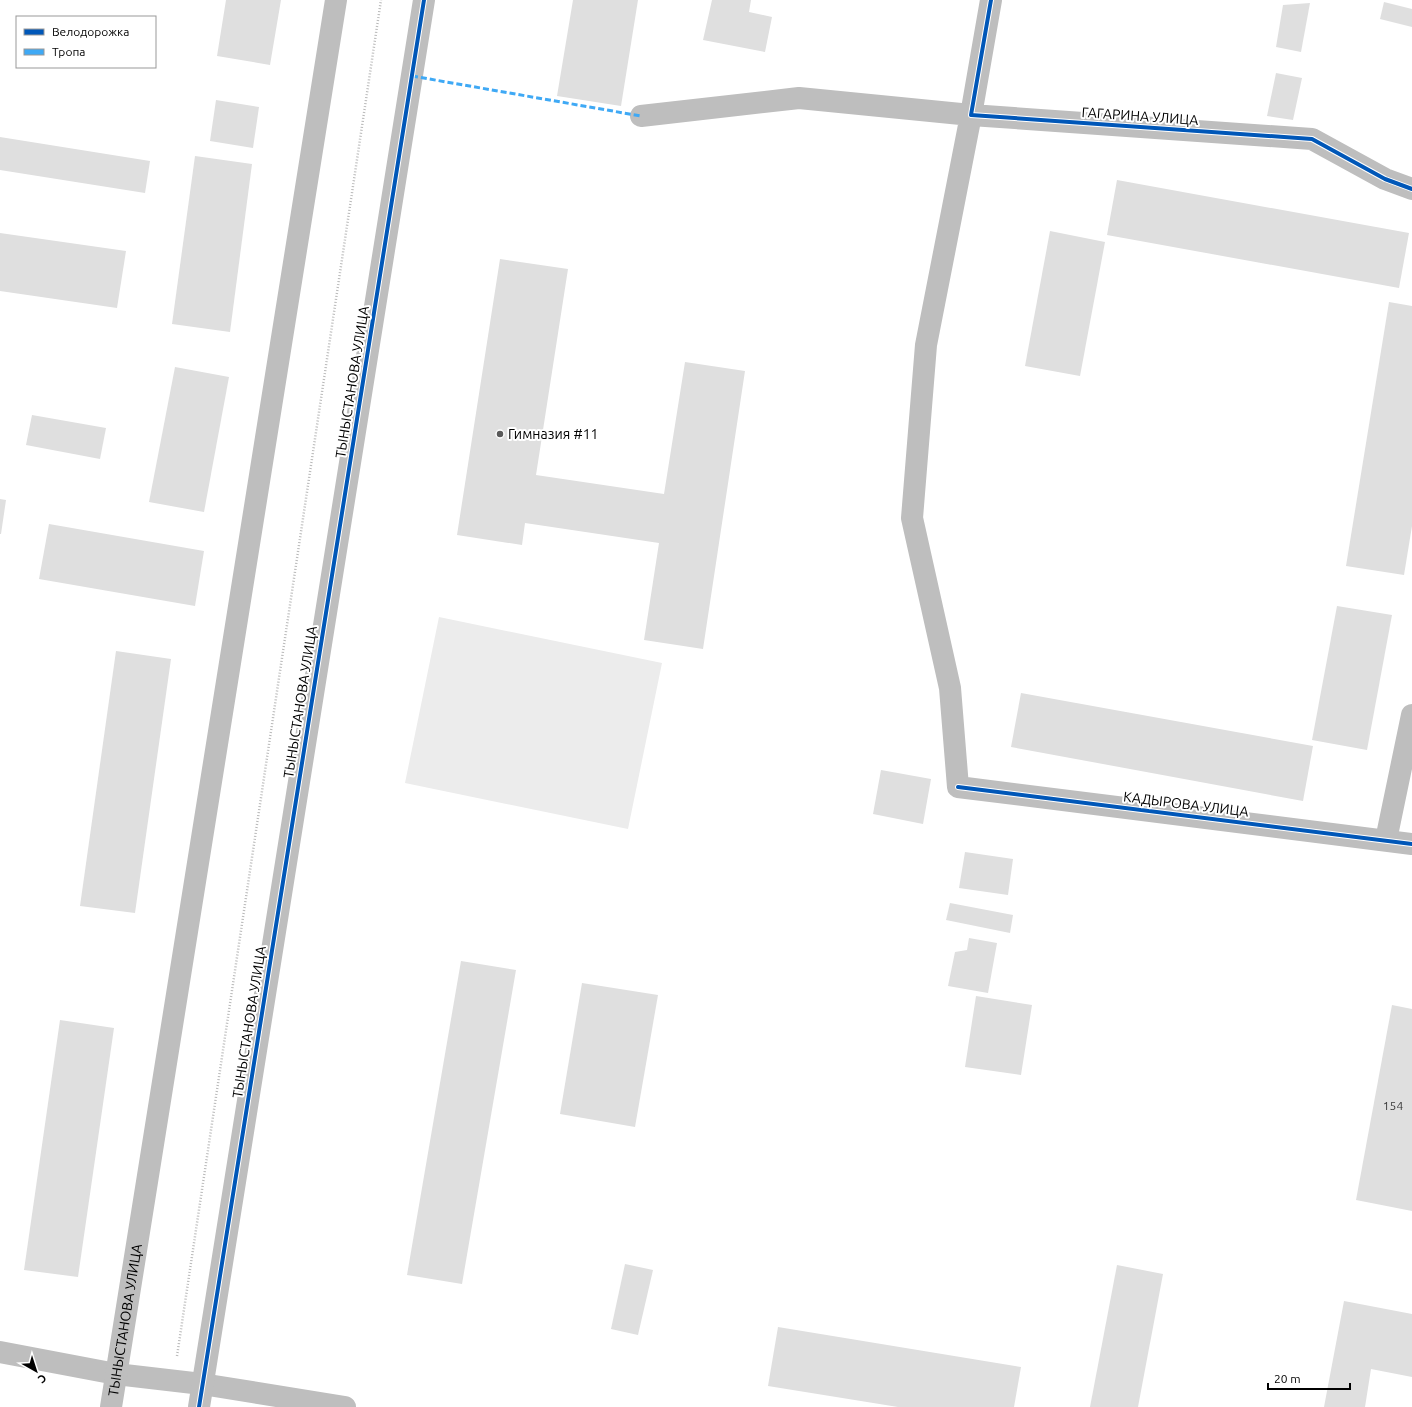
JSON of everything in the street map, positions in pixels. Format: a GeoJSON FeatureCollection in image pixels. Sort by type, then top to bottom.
{"type":"FeatureCollection","features":[{"type":"Feature","properties":{"kind":"street","name":"ТЫНЫСТАНОВА УЛИЦА"},"geometry":{"type":"LineString","coordinates":[[111,1407],[336,0]]}},
{"type":"Feature","properties":{"kind":"street","name":"ТЫНЫСТАНОВА УЛИЦА"},"geometry":{"type":"LineString","coordinates":[[199,1407],[424,0]]}},
{"type":"Feature","properties":{"kind":"street"},"geometry":{"type":"LineString","coordinates":[[971,115],[992,0]]}},
{"type":"Feature","properties":{"kind":"street","name":"ГАГАРИНА УЛИЦА"},"geometry":{"type":"LineString","coordinates":[[641,116],[799,98],[971,115],[1312,139],[1385,179],[1412,188]]}},
{"type":"Feature","properties":{"kind":"street","name":"КАДЫРОВА УЛИЦА"},"geometry":{"type":"LineString","coordinates":[[971,115],[926,345],[912,518],[950,688],[958,787],[1412,844]]}},
{"type":"Feature","properties":{"kind":"street"},"geometry":{"type":"LineString","coordinates":[[1386,840],[1412,715]]}},
{"type":"Feature","properties":{"kind":"street"},"geometry":{"type":"LineString","coordinates":[[0,1352],[116,1374],[202,1384],[345,1407]]}},
{"type":"Feature","properties":{"kind":"path"},"geometry":{"type":"LineString","coordinates":[[173,1381],[381,0]]}},
{"type":"Feature","properties":{"kind":"shaded area"},"geometry":{"type":"Polygon","coordinates":[[[439,617],[662,663],[628,829],[405,783],[439,617]]]}},
{"type":"Feature","properties":{"kind":"building"},"geometry":{"type":"Polygon","coordinates":[[[226,0],[281,0],[270,65],[217,56],[226,0]]]}},
{"type":"Feature","properties":{"kind":"building"},"geometry":{"type":"Polygon","coordinates":[[[573,0],[638,0],[621,106],[557,96],[573,0]]]}},
{"type":"Feature","properties":{"kind":"building"},"geometry":{"type":"Polygon","coordinates":[[[712,0],[751,0],[749,12],[772,17],[765,52],[703,40],[712,0]]]}},
{"type":"Feature","properties":{"kind":"building"},"geometry":{"type":"Polygon","coordinates":[[[1384,2],[1412,9],[1412,27],[1380,19],[1384,2]]]}},
{"type":"Feature","properties":{"kind":"building"},"geometry":{"type":"Polygon","coordinates":[[[1310,3],[1301,52],[1276,47],[1283,5],[1310,3]]]}},
{"type":"Feature","properties":{"kind":"building"},"geometry":{"type":"Polygon","coordinates":[[[1276,73],[1302,78],[1293,120],[1267,116],[1276,73]]]}},
{"type":"Feature","properties":{"kind":"building"},"geometry":{"type":"Polygon","coordinates":[[[216,100],[259,107],[253,148],[210,141],[216,100]]]}},
{"type":"Feature","properties":{"kind":"building"},"geometry":{"type":"Polygon","coordinates":[[[0,137],[150,161],[145,193],[0,170],[0,137]]]}},
{"type":"Feature","properties":{"kind":"building"},"geometry":{"type":"Polygon","coordinates":[[[195,156],[252,164],[230,332],[172,324],[195,156]]]}},
{"type":"Feature","properties":{"kind":"building"},"geometry":{"type":"Polygon","coordinates":[[[1117,180],[1409,233],[1399,288],[1107,235],[1117,180]]]}},
{"type":"Feature","properties":{"kind":"building"},"geometry":{"type":"Polygon","coordinates":[[[1050,231],[1105,242],[1080,376],[1025,366],[1050,231]]]}},
{"type":"Feature","properties":{"kind":"building"},"geometry":{"type":"Polygon","coordinates":[[[0,233],[126,251],[117,308],[0,291],[0,233]]]}},
{"type":"Feature","properties":{"kind":"building"},"geometry":{"type":"Polygon","coordinates":[[[500,259],[568,269],[536,475],[664,494],[685,362],[745,371],[703,649],[644,640],[659,543],[525,523],[522,545],[457,535],[500,259]]]}},
{"type":"Feature","properties":{"kind":"building"},"geometry":{"type":"Polygon","coordinates":[[[1389,302],[1412,306],[1412,526],[1404,575],[1346,566],[1389,302]]]}},
{"type":"Feature","properties":{"kind":"building"},"geometry":{"type":"Polygon","coordinates":[[[175,367],[229,377],[204,512],[149,502],[175,367]]]}},
{"type":"Feature","properties":{"kind":"building"},"geometry":{"type":"Polygon","coordinates":[[[32,415],[106,428],[100,459],[26,445],[32,415]]]}},
{"type":"Feature","properties":{"kind":"building"},"geometry":{"type":"Polygon","coordinates":[[[0,499],[6,500],[1,534],[0,534],[0,499]]]}},
{"type":"Feature","properties":{"kind":"building"},"geometry":{"type":"Polygon","coordinates":[[[49,524],[204,551],[195,606],[39,579],[49,524]]]}},
{"type":"Feature","properties":{"kind":"building"},"geometry":{"type":"Polygon","coordinates":[[[1337,606],[1392,615],[1367,750],[1312,740],[1337,606]]]}},
{"type":"Feature","properties":{"kind":"building"},"geometry":{"type":"Polygon","coordinates":[[[116,651],[171,659],[135,913],[80,906],[116,651]]]}},
{"type":"Feature","properties":{"kind":"building"},"geometry":{"type":"Polygon","coordinates":[[[1021,693],[1313,746],[1303,801],[1011,747],[1021,693]]]}},
{"type":"Feature","properties":{"kind":"building"},"geometry":{"type":"Polygon","coordinates":[[[881,770],[931,779],[923,824],[873,814],[881,770]]]}},
{"type":"Feature","properties":{"kind":"building"},"geometry":{"type":"Polygon","coordinates":[[[965,852],[1013,859],[1008,895],[959,888],[965,852]]]}},
{"type":"Feature","properties":{"kind":"building"},"geometry":{"type":"Polygon","coordinates":[[[950,903],[1013,915],[1010,933],[946,920],[950,903]]]}},
{"type":"Feature","properties":{"kind":"building"},"geometry":{"type":"Polygon","coordinates":[[[969,938],[997,943],[988,993],[948,986],[955,952],[967,950],[969,938]]]}},
{"type":"Feature","properties":{"kind":"building"},"geometry":{"type":"Polygon","coordinates":[[[461,961],[516,970],[462,1284],[407,1275],[461,961]]]}},
{"type":"Feature","properties":{"kind":"building"},"geometry":{"type":"Polygon","coordinates":[[[582,983],[658,995],[635,1127],[560,1114],[582,983]]]}},
{"type":"Feature","properties":{"kind":"building"},"geometry":{"type":"Polygon","coordinates":[[[976,996],[1032,1005],[1021,1075],[965,1067],[976,996]]]}},
{"type":"Feature","properties":{"kind":"building"},"geometry":{"type":"Polygon","coordinates":[[[1392,1005],[1412,1009],[1412,1211],[1356,1200],[1392,1005]]]}},
{"type":"Feature","properties":{"kind":"building"},"geometry":{"type":"Polygon","coordinates":[[[60,1020],[114,1028],[78,1277],[24,1270],[60,1020]]]}},
{"type":"Feature","properties":{"kind":"building"},"geometry":{"type":"Polygon","coordinates":[[[625,1264],[653,1270],[638,1335],[611,1329],[625,1264]]]}},
{"type":"Feature","properties":{"kind":"building"},"geometry":{"type":"Polygon","coordinates":[[[1117,1265],[1163,1274],[1138,1407],[1090,1407],[1117,1265]]]}},
{"type":"Feature","properties":{"kind":"building"},"geometry":{"type":"Polygon","coordinates":[[[1344,1301],[1412,1314],[1412,1377],[1371,1369],[1365,1407],[1324,1407],[1344,1301]]]}},
{"type":"Feature","properties":{"kind":"building"},"geometry":{"type":"Polygon","coordinates":[[[778,1327],[1021,1367],[1014,1407],[898,1407],[768,1386],[778,1327]]]}},
{"type":"Feature","properties":{"kind":"marked path"},"geometry":{"type":"LineString","coordinates":[[412,76],[641,116]]}},
{"type":"Feature","properties":{"kind":"cycle path"},"geometry":{"type":"LineString","coordinates":[[199,1407],[424,0]]}},
{"type":"Feature","properties":{"kind":"cycle path"},"geometry":{"type":"LineString","coordinates":[[991,0],[971,115],[1312,139],[1385,179],[1412,189]]}},
{"type":"Feature","properties":{"kind":"cycle path"},"geometry":{"type":"LineString","coordinates":[[958,787],[1412,844]]}},
{"type":"Feature","properties":{"kind":"place","name":"Гимназия #11"},"geometry":{"type":"Point","coordinates":[500,434]}}]}
